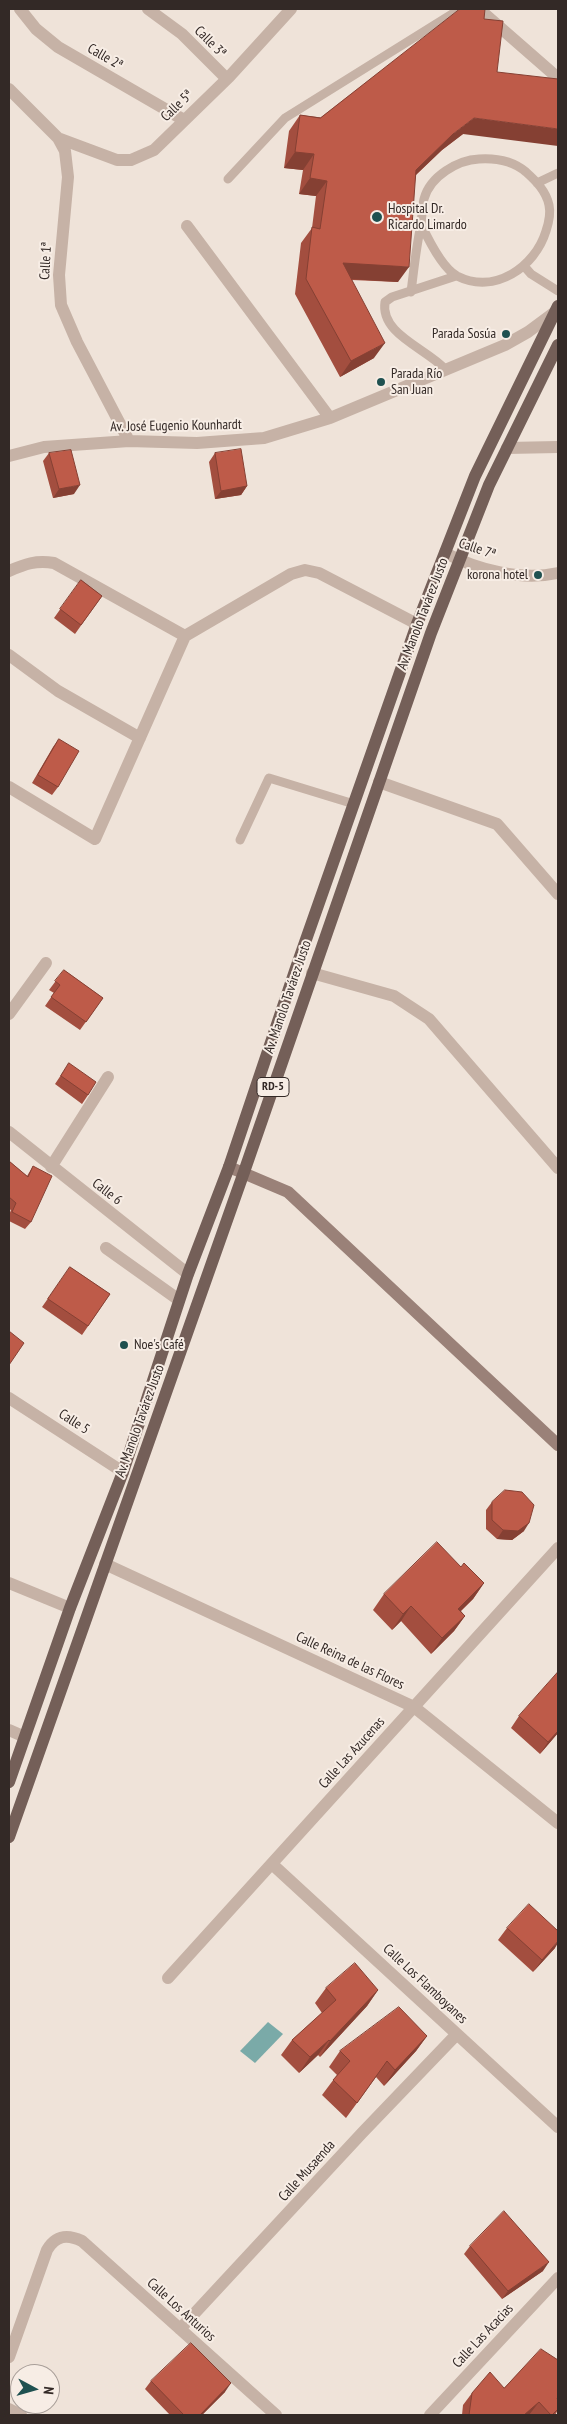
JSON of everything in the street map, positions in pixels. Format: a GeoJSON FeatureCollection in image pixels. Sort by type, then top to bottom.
{"type":"FeatureCollection","features":[{"type":"Feature","properties":{"kind":"main road","name":"Av. Manolo Tavárez Justo"},"geometry":{"type":"LineString","coordinates":[[9,1782],[70,1608],[123,1472],[188,1274],[229,1167],[417,624],[475,476],[556,316]]}},
{"type":"Feature","properties":{"kind":"main road","name":"Av. Manolo Tavárez Justo"},"geometry":{"type":"LineString","coordinates":[[9,1837],[244,1172],[431,633],[489,485],[558,345]]}},
{"type":"Feature","properties":{"kind":"street","name":"Calle 2ª"},"geometry":{"type":"LineString","coordinates":[[20,9],[36,28],[58,47],[184,120]]}},
{"type":"Feature","properties":{"kind":"street","name":"Calle 3ª"},"geometry":{"type":"LineString","coordinates":[[148,9],[182,34],[227,79]]}},
{"type":"Feature","properties":{"kind":"street","name":"Calle 5ª"},"geometry":{"type":"LineString","coordinates":[[58,138],[117,160],[131,160],[154,150],[227,79],[291,9]]}},
{"type":"Feature","properties":{"kind":"street"},"geometry":{"type":"LineString","coordinates":[[480,9],[558,78]]}},
{"type":"Feature","properties":{"kind":"street","name":"Calle 1ª"},"geometry":{"type":"LineString","coordinates":[[9,89],[58,138],[66,151],[68,177],[59,275],[61,305],[129,440]]}},
{"type":"Feature","properties":{"kind":"street"},"geometry":{"type":"LineString","coordinates":[[187,226],[330,418]]}},
{"type":"Feature","properties":{"kind":"street","name":"Av. José Eugenio Kounhardt"},"geometry":{"type":"LineString","coordinates":[[9,456],[44,447],[129,440],[197,443],[264,438],[330,418],[511,342],[556,316]]}},
{"type":"Feature","properties":{"kind":"street"},"geometry":{"type":"LineString","coordinates":[[507,448],[558,447]]}},
{"type":"Feature","properties":{"kind":"street","name":"Calle 7ª"},"geometry":{"type":"LineString","coordinates":[[445,553],[484,570],[543,576],[558,573]]}},
{"type":"Feature","properties":{"kind":"street"},"geometry":{"type":"LineString","coordinates":[[9,572],[27,563],[40,561],[54,563],[185,636]]}},
{"type":"Feature","properties":{"kind":"street"},"geometry":{"type":"LineString","coordinates":[[9,787],[96,839],[185,636],[291,574],[305,570],[319,573],[417,624]]}},
{"type":"Feature","properties":{"kind":"street"},"geometry":{"type":"LineString","coordinates":[[9,655],[58,691],[140,738]]}},
{"type":"Feature","properties":{"kind":"street"},"geometry":{"type":"LineString","coordinates":[[379,782],[497,824],[558,894]]}},
{"type":"Feature","properties":{"kind":"street"},"geometry":{"type":"LineString","coordinates":[[9,1014],[46,963]]}},
{"type":"Feature","properties":{"kind":"street"},"geometry":{"type":"LineString","coordinates":[[312,973],[394,996],[429,1019],[558,1168]]}},
{"type":"Feature","properties":{"kind":"street"},"geometry":{"type":"LineString","coordinates":[[51,1167],[108,1077]]}},
{"type":"Feature","properties":{"kind":"street","name":"Calle 6"},"geometry":{"type":"LineString","coordinates":[[11,1137],[188,1274]]}},
{"type":"Feature","properties":{"kind":"street"},"geometry":{"type":"LineString","coordinates":[[229,1167],[288,1192],[558,1445]]}},
{"type":"Feature","properties":{"kind":"street"},"geometry":{"type":"LineString","coordinates":[[106,1248],[179,1300]]}},
{"type":"Feature","properties":{"kind":"street","name":"Calle 5"},"geometry":{"type":"LineString","coordinates":[[9,1398],[123,1472]]}},
{"type":"Feature","properties":{"kind":"street","name":"Calle Las Azucenas"},"geometry":{"type":"LineString","coordinates":[[168,1978],[558,1548]]}},
{"type":"Feature","properties":{"kind":"street","name":"Calle Reina de las Flores"},"geometry":{"type":"LineString","coordinates":[[105,1564],[414,1707],[558,1823]]}},
{"type":"Feature","properties":{"kind":"street"},"geometry":{"type":"LineString","coordinates":[[9,1583],[70,1608]]}},
{"type":"Feature","properties":{"kind":"street"},"geometry":{"type":"LineString","coordinates":[[9,1730],[25,1737]]}},
{"type":"Feature","properties":{"kind":"street","name":"Calle Los Flamboyanes"},"geometry":{"type":"LineString","coordinates":[[272,1864],[558,2127]]}},
{"type":"Feature","properties":{"kind":"street","name":"Calle Musaenda"},"geometry":{"type":"LineString","coordinates":[[180,2329],[457,2034]]}},
{"type":"Feature","properties":{"kind":"street","name":"Calle Los Anturios"},"geometry":{"type":"LineString","coordinates":[[9,2357],[48,2250],[53,2241],[61,2236],[72,2236],[82,2241],[276,2415]]}},
{"type":"Feature","properties":{"kind":"street","name":"Calle Las Acacias"},"geometry":{"type":"LineString","coordinates":[[430,2415],[558,2278]]}},
{"type":"Feature","properties":{"kind":"street"},"geometry":{"type":"LineString","coordinates":[[9,2409],[20,2415]]}},
{"type":"Feature","properties":{"kind":"lane"},"geometry":{"type":"LineString","coordinates":[[228,179],[285,118],[460,9]]}},
{"type":"Feature","properties":{"kind":"lane"},"geometry":{"type":"LineString","coordinates":[[411,292],[416,244],[425,197],[433,182],[460,162],[485,159],[512,162],[544,191],[549,206],[550,219],[542,243],[524,266],[514,274],[489,282],[474,281],[456,276],[438,255],[421,224]]}},
{"type":"Feature","properties":{"kind":"lane"},"geometry":{"type":"LineString","coordinates":[[537,183],[558,174]]}},
{"type":"Feature","properties":{"kind":"lane"},"geometry":{"type":"LineString","coordinates":[[524,266],[531,274],[558,291]]}},
{"type":"Feature","properties":{"kind":"lane"},"geometry":{"type":"LineString","coordinates":[[445,369],[436,359],[401,337],[388,322],[384,310],[385,302],[392,297],[456,276]]}},
{"type":"Feature","properties":{"kind":"lane"},"geometry":{"type":"LineString","coordinates":[[240,840],[269,778],[354,804]]}},
{"type":"Feature","properties":{"kind":"water"},"geometry":{"type":"Polygon","coordinates":[[[268,2022],[283,2034],[255,2063],[240,2051],[268,2022]]]}},
{"type":"Feature","properties":{"kind":"building"},"geometry":{"type":"Polygon","coordinates":[[[460,9],[485,9],[484,19],[503,21],[497,72],[558,79],[558,129],[474,118],[453,134],[416,170],[409,267],[343,263],[385,343],[351,361],[306,279],[312,227],[320,229],[327,181],[310,178],[314,154],[295,152],[300,115],[320,118],[460,9]]]}},
{"type":"Feature","properties":{"kind":"building"},"geometry":{"type":"Polygon","coordinates":[[[241,449],[247,486],[221,491],[215,453],[241,449]]]}},
{"type":"Feature","properties":{"kind":"building"},"geometry":{"type":"Polygon","coordinates":[[[71,450],[80,485],[59,489],[49,453],[71,450]]]}},
{"type":"Feature","properties":{"kind":"building"},"geometry":{"type":"Polygon","coordinates":[[[81,580],[102,596],[81,625],[60,609],[81,580]]]}},
{"type":"Feature","properties":{"kind":"building"},"geometry":{"type":"Polygon","coordinates":[[[59,739],[79,751],[58,787],[38,775],[59,739]]]}},
{"type":"Feature","properties":{"kind":"building"},"geometry":{"type":"Polygon","coordinates":[[[64,970],[103,998],[86,1022],[51,997],[60,985],[55,981],[64,970]]]}},
{"type":"Feature","properties":{"kind":"building"},"geometry":{"type":"Polygon","coordinates":[[[69,1063],[96,1082],[88,1095],[61,1076],[69,1063]]]}},
{"type":"Feature","properties":{"kind":"building"},"geometry":{"type":"Polygon","coordinates":[[[9,1161],[28,1177],[33,1166],[52,1176],[31,1222],[12,1212],[16,1203],[9,1197],[9,1161]]]}},
{"type":"Feature","properties":{"kind":"building"},"geometry":{"type":"Polygon","coordinates":[[[70,1267],[110,1294],[88,1326],[48,1299],[70,1267]]]}},
{"type":"Feature","properties":{"kind":"building"},"geometry":{"type":"Polygon","coordinates":[[[9,1331],[24,1343],[9,1365],[9,1331]]]}},
{"type":"Feature","properties":{"kind":"building"},"geometry":{"type":"Polygon","coordinates":[[[505,1490],[522,1492],[534,1505],[529,1523],[518,1531],[503,1530],[492,1520],[492,1502],[505,1490]]]}},
{"type":"Feature","properties":{"kind":"building"},"geometry":{"type":"Polygon","coordinates":[[[437,1542],[461,1567],[464,1563],[484,1583],[458,1609],[465,1616],[442,1638],[411,1606],[403,1614],[384,1594],[437,1542]]]}},
{"type":"Feature","properties":{"kind":"building"},"geometry":{"type":"Polygon","coordinates":[[[558,1672],[558,1731],[548,1742],[519,1716],[558,1672]]]}},
{"type":"Feature","properties":{"kind":"building"},"geometry":{"type":"Polygon","coordinates":[[[529,1904],[558,1931],[558,1941],[542,1960],[507,1928],[529,1904]]]}},
{"type":"Feature","properties":{"kind":"building"},"geometry":{"type":"Polygon","coordinates":[[[355,1963],[378,1990],[330,2041],[310,2057],[292,2040],[336,2000],[326,1988],[355,1963]]]}},
{"type":"Feature","properties":{"kind":"building"},"geometry":{"type":"Polygon","coordinates":[[[399,2007],[427,2036],[395,2070],[387,2061],[357,2103],[333,2080],[350,2061],[340,2051],[399,2007]]]}},
{"type":"Feature","properties":{"kind":"building"},"geometry":{"type":"Polygon","coordinates":[[[504,2211],[549,2262],[508,2291],[470,2246],[504,2211]]]}},
{"type":"Feature","properties":{"kind":"building"},"geometry":{"type":"Polygon","coordinates":[[[191,2343],[231,2383],[200,2415],[184,2415],[151,2381],[191,2343]]]}},
{"type":"Feature","properties":{"kind":"building"},"geometry":{"type":"Polygon","coordinates":[[[541,2349],[558,2360],[558,2409],[552,2415],[539,2402],[524,2415],[469,2415],[472,2393],[490,2372],[504,2388],[541,2349]]]}},
{"type":"Feature","properties":{"kind":"place","name":"Hospital Dr. Ricardo Limardo"},"geometry":{"type":"Point","coordinates":[377,217]}},
{"type":"Feature","properties":{"kind":"place","name":"Parada Sosúa"},"geometry":{"type":"Point","coordinates":[506,334]}},
{"type":"Feature","properties":{"kind":"place","name":"Parada Río San Juan"},"geometry":{"type":"Point","coordinates":[381,382]}},
{"type":"Feature","properties":{"kind":"place","name":"korona hotel"},"geometry":{"type":"Point","coordinates":[538,575]}},
{"type":"Feature","properties":{"kind":"place","name":"Noe's Café"},"geometry":{"type":"Point","coordinates":[124,1345]}}]}
